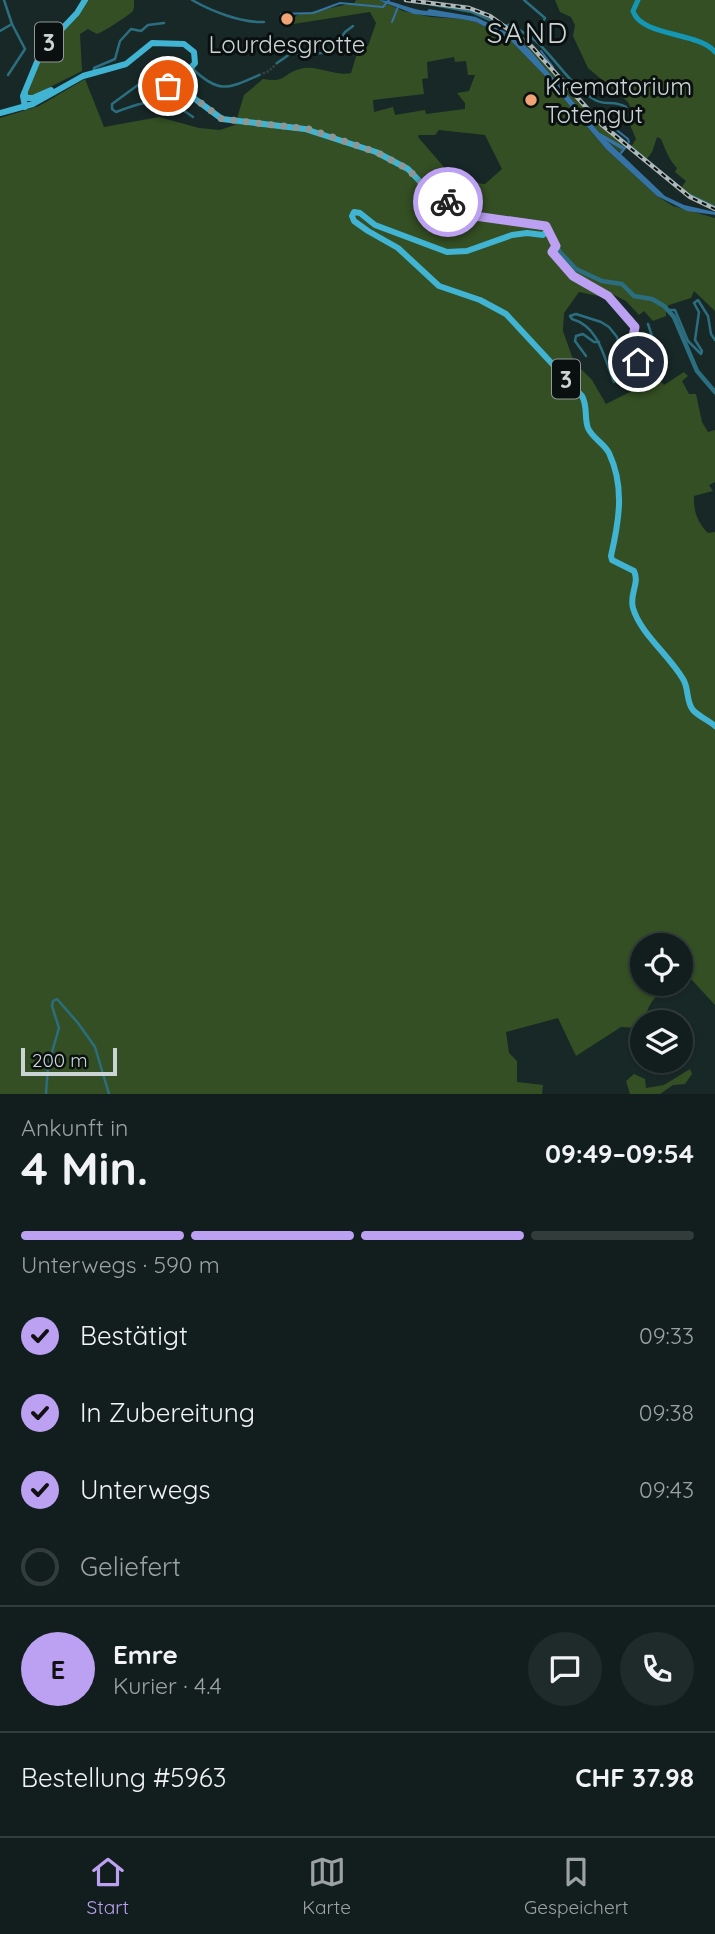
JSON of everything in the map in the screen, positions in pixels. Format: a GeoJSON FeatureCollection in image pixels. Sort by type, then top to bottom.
{"type":"FeatureCollection","features":[{"type":"Feature","properties":{"kind":"main road","name":"3"},"geometry":{"type":"LineString","coordinates":[[85,0],[74,16],[43,48],[23,98],[25,107],[94,72],[126,64],[147,45],[156,42],[190,47],[196,57],[192,68]]}},
{"type":"Feature","properties":{"kind":"main road"},"geometry":{"type":"LineString","coordinates":[[638,0],[633,10],[636,18],[668,33],[709,46],[715,52]]}},
{"type":"Feature","properties":{"kind":"main road"},"geometry":{"type":"LineString","coordinates":[[192,68],[169,76],[166,80],[169,86],[189,94],[222,119],[305,129],[356,144],[406,167],[431,193],[472,215],[543,224],[547,231]]}},
{"type":"Feature","properties":{"kind":"main road"},"geometry":{"type":"LineString","coordinates":[[25,92],[26,98],[33,98],[62,86]]}},
{"type":"Feature","properties":{"kind":"main road"},"geometry":{"type":"LineString","coordinates":[[0,113],[25,107]]}},
{"type":"Feature","properties":{"kind":"main road","name":"3"},"geometry":{"type":"LineString","coordinates":[[547,231],[541,235],[516,234],[470,250],[451,252],[437,250],[375,225],[359,212],[353,213],[352,216],[362,227],[401,251],[447,291],[483,301],[506,314],[580,394],[586,406],[588,429],[608,452],[618,483],[620,513],[612,560],[615,564],[634,571],[636,581],[632,602],[637,619],[669,657],[683,679],[692,709],[715,726]]}},
{"type":"Feature","properties":{"kind":"street"},"geometry":{"type":"LineString","coordinates":[[4,0],[25,50],[8,75]]}},
{"type":"Feature","properties":{"kind":"street"},"geometry":{"type":"LineString","coordinates":[[192,0],[204,7],[243,19],[264,22]]}},
{"type":"Feature","properties":{"kind":"street"},"geometry":{"type":"LineString","coordinates":[[407,0],[472,12],[506,26],[537,50],[602,123],[691,196],[715,207]]}},
{"type":"Feature","properties":{"kind":"street"},"geometry":{"type":"LineString","coordinates":[[524,0],[545,18],[540,29],[531,38]]}},
{"type":"Feature","properties":{"kind":"street"},"geometry":{"type":"LineString","coordinates":[[94,72],[94,68],[115,59],[119,42],[132,29],[141,31],[148,24],[164,23]]}},
{"type":"Feature","properties":{"kind":"street"},"geometry":{"type":"LineString","coordinates":[[0,31],[12,24]]}},
{"type":"Feature","properties":{"kind":"street"},"geometry":{"type":"LineString","coordinates":[[506,26],[511,24],[531,38],[585,93],[601,103],[614,101],[626,107]]}},
{"type":"Feature","properties":{"kind":"street"},"geometry":{"type":"LineString","coordinates":[[277,63],[290,54],[322,53],[335,46],[345,32],[354,26]]}},
{"type":"Feature","properties":{"kind":"street"},"geometry":{"type":"LineString","coordinates":[[192,68],[209,83],[222,87],[233,86],[259,75]]}},
{"type":"Feature","properties":{"kind":"street"},"geometry":{"type":"LineString","coordinates":[[166,80],[140,82],[113,104],[112,109],[117,112],[140,103],[160,102],[176,105],[192,117]]}},
{"type":"Feature","properties":{"kind":"street"},"geometry":{"type":"LineString","coordinates":[[547,231],[568,262],[581,272],[602,281],[622,284],[634,296],[652,299],[668,310],[676,320],[697,371],[715,392]]}},
{"type":"Feature","properties":{"kind":"street"},"geometry":{"type":"LineString","coordinates":[[556,246],[552,252],[569,272],[608,296],[635,327],[644,342],[652,347],[660,366]]}},
{"type":"Feature","properties":{"kind":"street"},"geometry":{"type":"LineString","coordinates":[[668,310],[674,310],[687,339],[701,354],[702,351],[695,340],[699,313],[694,303],[698,300],[709,317],[711,334],[715,340]]}},
{"type":"Feature","properties":{"kind":"street"},"geometry":{"type":"LineString","coordinates":[[614,382],[599,342],[585,326],[571,319],[571,315],[574,313],[589,317],[607,326],[616,336],[625,357],[644,373],[646,370],[638,363],[634,353],[632,341],[635,327]]}},
{"type":"Feature","properties":{"kind":"street"},"geometry":{"type":"LineString","coordinates":[[649,324],[654,343],[652,347]]}},
{"type":"Feature","properties":{"kind":"street"},"geometry":{"type":"LineString","coordinates":[[586,356],[575,341],[576,336],[582,333],[594,342],[599,342]]}},
{"type":"Feature","properties":{"kind":"street"},"geometry":{"type":"LineString","coordinates":[[46,1094],[48,1066],[59,1033],[52,1006],[57,999],[95,1047],[109,1094]]}},
{"type":"Feature","properties":{"kind":"green space"},"geometry":{"type":"Polygon","coordinates":[[[85,0],[134,0],[134,8],[130,14],[100,33],[88,29],[80,34],[82,71],[34,95],[25,95],[41,53],[85,0]]]}},
{"type":"Feature","properties":{"kind":"green space"},"geometry":{"type":"Polygon","coordinates":[[[356,0],[378,0],[386,3],[385,6],[388,4],[403,11],[476,22],[509,39],[544,75],[606,149],[657,196],[673,206],[715,218],[715,311],[694,291],[691,298],[669,305],[666,308],[666,316],[653,321],[644,311],[639,315],[626,301],[612,294],[603,297],[579,292],[564,313],[563,331],[574,362],[592,380],[606,404],[658,378],[664,385],[684,372],[688,376],[682,381],[689,394],[696,394],[702,422],[708,432],[715,430],[715,482],[709,485],[713,491],[694,496],[694,501],[695,512],[701,525],[708,533],[715,532],[715,1005],[693,981],[693,933],[630,933],[630,996],[658,996],[648,1010],[630,1010],[630,1028],[621,1027],[576,1056],[558,1018],[506,1032],[509,1053],[517,1061],[517,1082],[543,1085],[542,1094],[0,1094],[0,118],[39,106],[85,79],[104,127],[159,117],[199,128],[220,130],[235,125],[244,95],[263,79],[281,79],[306,68],[351,73],[359,47],[368,46],[376,23],[370,12],[287,25],[286,21],[293,20],[297,15],[354,3],[356,0]],[[454,57],[427,62],[428,78],[422,79],[424,94],[373,100],[374,112],[393,107],[395,115],[425,110],[426,114],[465,109],[465,103],[457,93],[469,91],[475,75],[468,75],[466,61],[455,62],[454,57]],[[439,130],[435,135],[418,137],[456,181],[485,184],[502,169],[485,135],[439,130]]]}},
{"type":"Feature","properties":{"kind":"green space"},"geometry":{"type":"Polygon","coordinates":[[[555,0],[715,0],[715,207],[681,188],[686,181],[675,172],[677,168],[661,139],[657,137],[646,160],[631,147],[636,139],[630,125],[633,112],[628,102],[588,68],[573,36],[575,25],[571,17],[560,12],[555,0]]]}},
{"type":"Feature","properties":{"kind":"green space"},"geometry":{"type":"Polygon","coordinates":[[[515,35],[536,53],[596,121],[626,147],[621,153],[603,137],[515,35]]]}},
{"type":"Feature","properties":{"kind":"green space"},"geometry":{"type":"Polygon","coordinates":[[[684,1073],[692,1073],[685,1084],[673,1085],[660,1094],[630,1094],[626,1081],[634,1074],[645,1079],[646,1088],[664,1085],[684,1073]]]}},
{"type":"Feature","properties":{"kind":"water"},"geometry":{"type":"Polygon","coordinates":[[[378,0],[420,10],[429,9],[476,17],[512,35],[509,39],[476,22],[414,14],[378,0]]]}},
{"type":"Feature","properties":{"kind":"water"},"geometry":{"type":"Polygon","coordinates":[[[514,36],[530,50],[603,137],[665,196],[684,205],[715,212],[715,215],[687,211],[657,196],[606,149],[544,75],[511,41],[514,36]]]}},
{"type":"Feature","properties":{"kind":"waterway"},"geometry":{"type":"LineString","coordinates":[[281,14],[313,13],[340,3],[383,7],[389,0]]}},
{"type":"Feature","properties":{"kind":"waterway"},"geometry":{"type":"LineString","coordinates":[[392,22],[398,7]]}},
{"type":"Feature","properties":{"kind":"waterway"},"geometry":{"type":"LineString","coordinates":[[541,51],[553,67]]}},
{"type":"Feature","properties":{"kind":"waterway"},"geometry":{"type":"LineString","coordinates":[[604,120],[629,142]]}},
{"type":"Feature","properties":{"kind":"waterway"},"geometry":{"type":"LineString","coordinates":[[600,135],[623,148]]}},
{"type":"Feature","properties":{"kind":"waterway"},"geometry":{"type":"LineString","coordinates":[[621,153],[626,147]]}},
{"type":"Feature","properties":{"kind":"tunnel"},"geometry":{"type":"LineString","coordinates":[[259,75],[269,71],[277,63]]}},
{"type":"Feature","properties":{"kind":"railway"},"geometry":{"type":"LineString","coordinates":[[406,0],[469,8],[490,16],[531,46],[602,125],[690,197],[715,209]]}},
{"type":"Feature","properties":{"kind":"way so far"},"geometry":{"type":"LineString","coordinates":[[168,86],[189,94],[222,119],[309,129],[376,152],[408,169],[429,191],[448,202]]}},
{"type":"Feature","properties":{"kind":"place","name":"Lourdesgrotte"},"geometry":{"type":"Point","coordinates":[287,19]}},
{"type":"Feature","properties":{"kind":"place","name":"Krematorium Totengut"},"geometry":{"type":"Point","coordinates":[531,100]}},
{"type":"Feature","properties":{"kind":"district","name":"SAND"},"geometry":{"type":"Point","coordinates":[528,32]}},
{"type":"Feature","properties":{"kind":"route"},"geometry":{"type":"LineString","coordinates":[[448,202],[481,218],[546,226],[556,246],[552,252],[576,278],[608,296],[635,327],[632,342],[638,362]]}}]}
